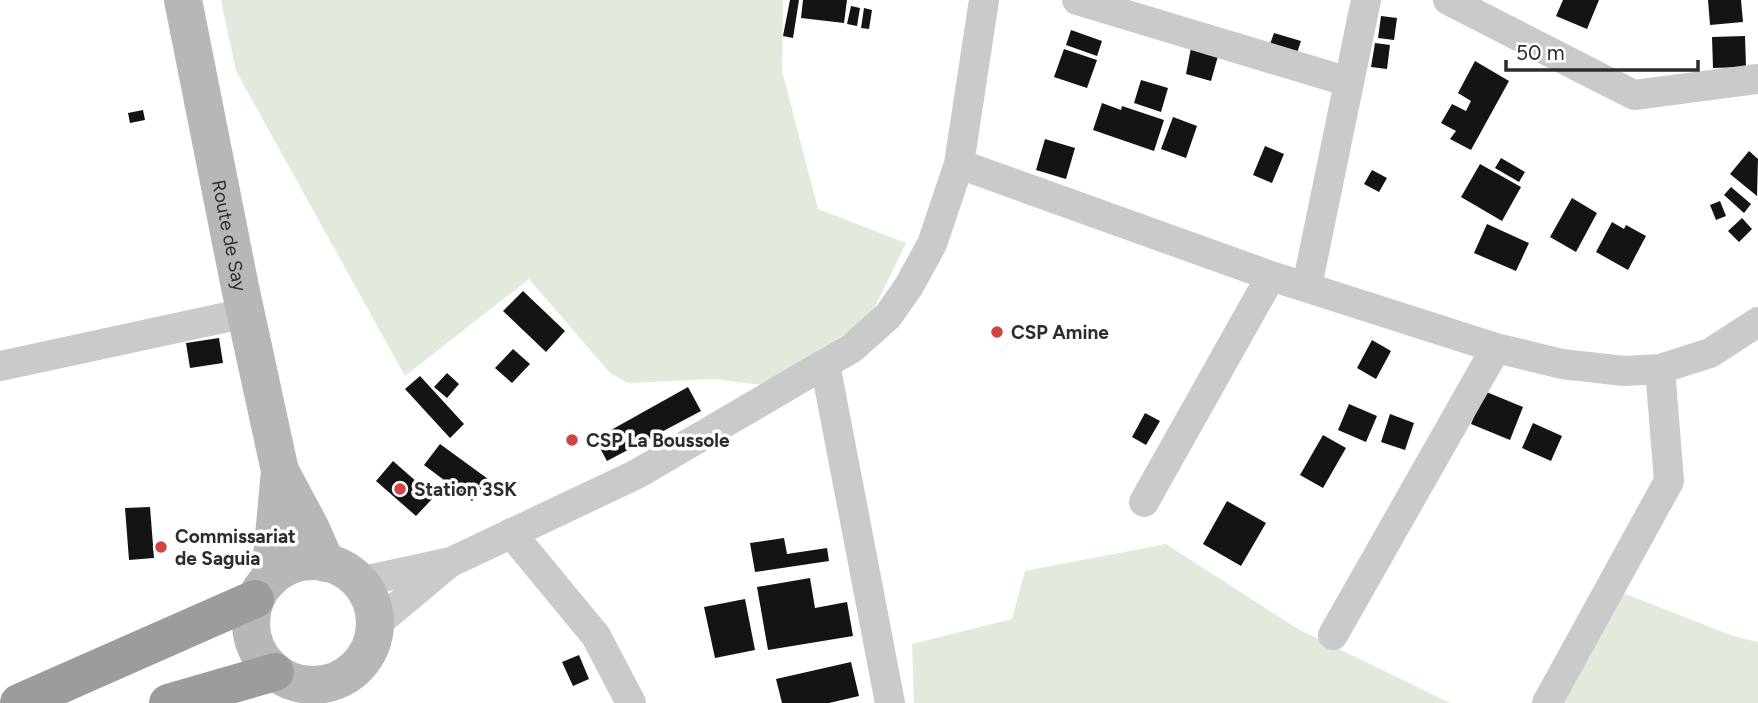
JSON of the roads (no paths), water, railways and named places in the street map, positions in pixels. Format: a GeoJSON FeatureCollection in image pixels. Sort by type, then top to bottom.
{"type":"FeatureCollection","features":[{"type":"Feature","properties":{"kind":"highway"},"geometry":{"type":"LineString","coordinates":[[19,703],[262,589]]}},
{"type":"Feature","properties":{"kind":"highway"},"geometry":{"type":"LineString","coordinates":[[168,703],[290,686]]}},
{"type":"Feature","properties":{"kind":"main road","name":"Route de Say"},"geometry":{"type":"LineString","coordinates":[[183,0],[280,471],[326,563]]}},
{"type":"Feature","properties":{"kind":"main road","name":"Route de Say"},"geometry":{"type":"LineString","coordinates":[[262,589],[280,471]]}},
{"type":"Feature","properties":{"kind":"main road"},"geometry":{"type":"LineString","coordinates":[[326,563],[349,573],[359,582],[374,610],[375,625],[373,640],[345,690],[328,684],[290,686],[260,654],[251,631],[251,615],[262,589],[282,569],[296,564],[326,563]]}},
{"type":"Feature","properties":{"kind":"street"},"geometry":{"type":"LineString","coordinates":[[359,582],[451,562],[637,474],[852,348],[888,316],[909,286],[932,244],[958,164],[984,0]]}},
{"type":"Feature","properties":{"kind":"street"},"geometry":{"type":"LineString","coordinates":[[1077,0],[1349,82]]}},
{"type":"Feature","properties":{"kind":"street"},"geometry":{"type":"LineString","coordinates":[[1307,286],[1366,0]]}},
{"type":"Feature","properties":{"kind":"street"},"geometry":{"type":"LineString","coordinates":[[1448,0],[1634,95],[1758,79]]}},
{"type":"Feature","properties":{"kind":"street"},"geometry":{"type":"LineString","coordinates":[[958,164],[1271,276],[1496,348],[1562,364],[1624,371],[1660,369],[1710,353],[1758,322]]}},
{"type":"Feature","properties":{"kind":"street"},"geometry":{"type":"LineString","coordinates":[[1144,502],[1271,276]]}},
{"type":"Feature","properties":{"kind":"street"},"geometry":{"type":"LineString","coordinates":[[0,366],[246,313]]}},
{"type":"Feature","properties":{"kind":"street"},"geometry":{"type":"LineString","coordinates":[[1333,635],[1496,348]]}},
{"type":"Feature","properties":{"kind":"street"},"geometry":{"type":"LineString","coordinates":[[825,364],[890,703]]}},
{"type":"Feature","properties":{"kind":"street"},"geometry":{"type":"LineString","coordinates":[[1547,703],[1669,481],[1660,369]]}},
{"type":"Feature","properties":{"kind":"street"},"geometry":{"type":"LineString","coordinates":[[511,533],[596,636],[631,703]]}},
{"type":"Feature","properties":{"kind":"street"},"geometry":{"type":"LineString","coordinates":[[375,625],[451,562]]}},
{"type":"Feature","properties":{"kind":"place","name":"CSP Amine"},"geometry":{"type":"Point","coordinates":[997,332]}},
{"type":"Feature","properties":{"kind":"place","name":"CSP La Boussole"},"geometry":{"type":"Point","coordinates":[572,440]}},
{"type":"Feature","properties":{"kind":"place","name":"Station 3SK"},"geometry":{"type":"Point","coordinates":[400,489]}},
{"type":"Feature","properties":{"kind":"place","name":"Commissariat de Saguia"},"geometry":{"type":"Point","coordinates":[161,547]}}]}
